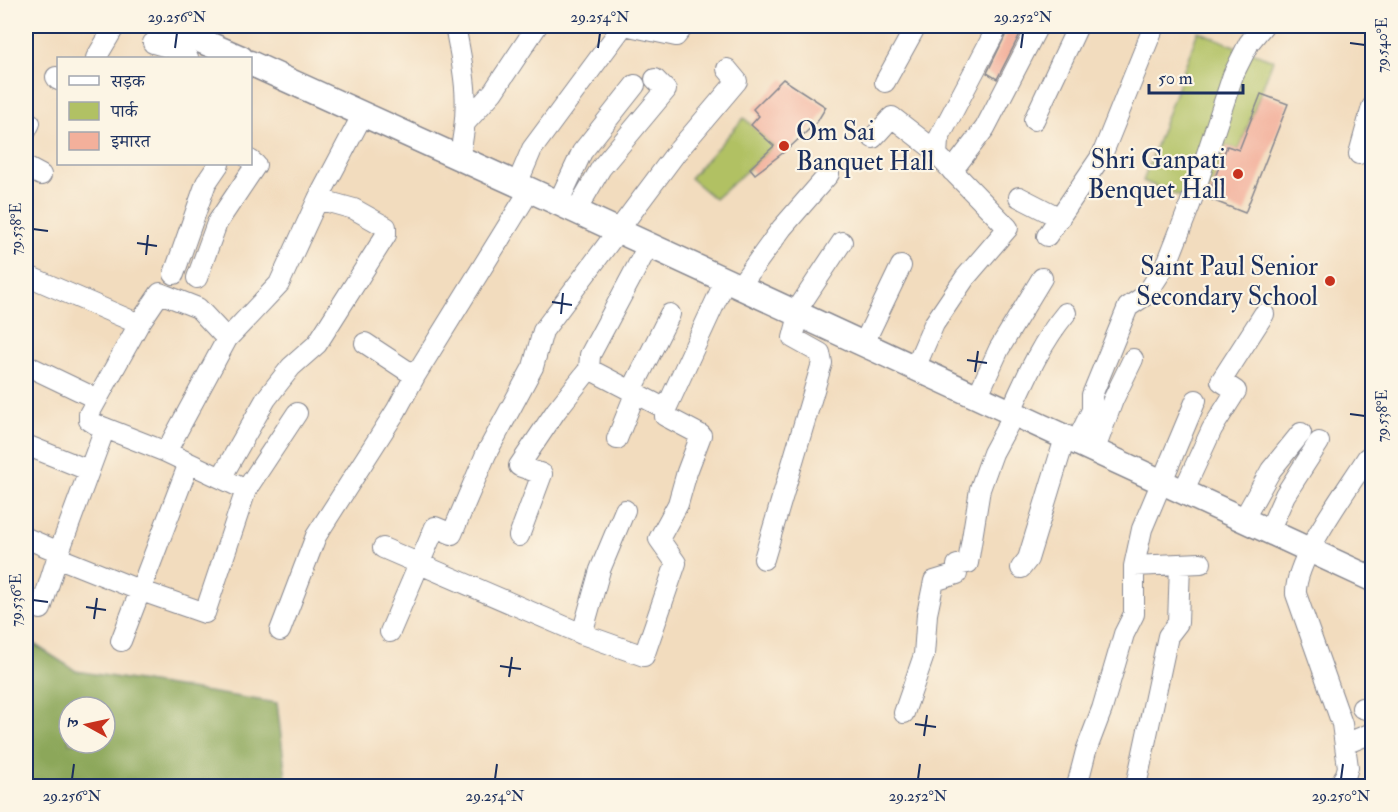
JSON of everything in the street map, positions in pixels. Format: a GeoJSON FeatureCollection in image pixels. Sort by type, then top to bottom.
{"type":"FeatureCollection","features":[{"type":"Feature","properties":{"kind":"main road"},"geometry":{"type":"LineString","coordinates":[[157,38],[237,57]]}},
{"type":"Feature","properties":{"kind":"main road"},"geometry":{"type":"LineString","coordinates":[[252,64],[1372,579]]}},
{"type":"Feature","properties":{"kind":"street"},"geometry":{"type":"LineString","coordinates":[[97,57],[115,26]]}},
{"type":"Feature","properties":{"kind":"street"},"geometry":{"type":"LineString","coordinates":[[455,26],[465,75],[466,122],[459,158]]}},
{"type":"Feature","properties":{"kind":"street"},"geometry":{"type":"LineString","coordinates":[[466,122],[493,92],[537,26]]}},
{"type":"Feature","properties":{"kind":"street"},"geometry":{"type":"LineString","coordinates":[[280,631],[316,536],[396,411],[523,187],[532,149],[622,26]]}},
{"type":"Feature","properties":{"kind":"street"},"geometry":{"type":"LineString","coordinates":[[629,26],[676,36],[684,26]]}},
{"type":"Feature","properties":{"kind":"street"},"geometry":{"type":"LineString","coordinates":[[885,82],[916,26]]}},
{"type":"Feature","properties":{"kind":"street"},"geometry":{"type":"LineString","coordinates":[[915,368],[934,324],[965,278],[1008,228],[937,155],[938,140],[998,26]]}},
{"type":"Feature","properties":{"kind":"street"},"geometry":{"type":"LineString","coordinates":[[952,171],[985,128],[1038,26]]}},
{"type":"Feature","properties":{"kind":"street"},"geometry":{"type":"LineString","coordinates":[[1034,120],[1078,26]]}},
{"type":"Feature","properties":{"kind":"street"},"geometry":{"type":"LineString","coordinates":[[1047,236],[1102,155],[1154,26]]}},
{"type":"Feature","properties":{"kind":"street"},"geometry":{"type":"LineString","coordinates":[[1021,568],[1028,559],[1079,444],[1092,410],[1092,394],[1128,307],[1146,295],[1168,261],[1190,205],[1233,75],[1249,43],[1263,26]]}},
{"type":"Feature","properties":{"kind":"street"},"geometry":{"type":"LineString","coordinates":[[157,38],[186,57]]}},
{"type":"Feature","properties":{"kind":"street"},"geometry":{"type":"LineString","coordinates":[[390,632],[435,527],[452,534],[488,450],[533,368],[543,331],[676,153],[737,81],[727,69]]}},
{"type":"Feature","properties":{"kind":"street"},"geometry":{"type":"LineString","coordinates":[[567,207],[666,90],[655,79]]}},
{"type":"Feature","properties":{"kind":"street"},"geometry":{"type":"LineString","coordinates":[[567,207],[582,152],[635,85]]}},
{"type":"Feature","properties":{"kind":"street"},"geometry":{"type":"LineString","coordinates":[[1359,154],[1372,107]]}},
{"type":"Feature","properties":{"kind":"street"},"geometry":{"type":"LineString","coordinates":[[166,452],[227,339],[279,284],[318,199],[363,114]]}},
{"type":"Feature","properties":{"kind":"street"},"geometry":{"type":"LineString","coordinates":[[873,138],[891,117],[937,152]]}},
{"type":"Feature","properties":{"kind":"street"},"geometry":{"type":"LineString","coordinates":[[196,278],[217,223],[256,165],[252,162]]}},
{"type":"Feature","properties":{"kind":"street"},"geometry":{"type":"LineString","coordinates":[[174,274],[206,183],[218,165]]}},
{"type":"Feature","properties":{"kind":"street"},"geometry":{"type":"LineString","coordinates":[[383,548],[582,634],[644,656],[676,563],[659,539],[678,504],[701,435],[665,416],[666,409],[732,284],[829,174]]}},
{"type":"Feature","properties":{"kind":"street"},"geometry":{"type":"LineString","coordinates":[[1019,197],[1060,218]]}},
{"type":"Feature","properties":{"kind":"street"},"geometry":{"type":"LineString","coordinates":[[221,478],[266,399],[291,367],[317,344],[386,235],[386,226],[354,209],[318,199]]}},
{"type":"Feature","properties":{"kind":"street"},"geometry":{"type":"LineString","coordinates":[[764,559],[822,363],[820,353],[793,338],[797,314],[842,242]]}},
{"type":"Feature","properties":{"kind":"street"},"geometry":{"type":"LineString","coordinates":[[519,536],[542,474],[519,466],[556,411],[589,369],[590,354],[648,246]]}},
{"type":"Feature","properties":{"kind":"street"},"geometry":{"type":"LineString","coordinates":[[863,345],[901,266]]}},
{"type":"Feature","properties":{"kind":"street"},"geometry":{"type":"LineString","coordinates":[[26,275],[139,324]]}},
{"type":"Feature","properties":{"kind":"street"},"geometry":{"type":"LineString","coordinates":[[977,397],[999,349],[1042,278]]}},
{"type":"Feature","properties":{"kind":"street"},"geometry":{"type":"LineString","coordinates":[[227,339],[198,308],[160,293],[139,324],[97,399],[89,414],[89,420],[166,452],[246,490]]}},
{"type":"Feature","properties":{"kind":"street"},"geometry":{"type":"LineString","coordinates":[[904,713],[924,656],[927,614],[934,581],[957,574],[957,565],[968,563],[980,489],[993,453],[1031,367],[1051,330],[1066,313]]}},
{"type":"Feature","properties":{"kind":"street"},"geometry":{"type":"LineString","coordinates":[[1077,786],[1124,634],[1134,614],[1134,566],[1142,529],[1236,391],[1221,381],[1264,314]]}},
{"type":"Feature","properties":{"kind":"street"},"geometry":{"type":"LineString","coordinates":[[617,439],[633,393],[670,315]]}},
{"type":"Feature","properties":{"kind":"street"},"geometry":{"type":"LineString","coordinates":[[365,343],[415,376]]}},
{"type":"Feature","properties":{"kind":"street"},"geometry":{"type":"LineString","coordinates":[[1079,444],[1113,400],[1132,359]]}},
{"type":"Feature","properties":{"kind":"street"},"geometry":{"type":"LineString","coordinates":[[26,365],[97,399]]}},
{"type":"Feature","properties":{"kind":"street"},"geometry":{"type":"LineString","coordinates":[[589,369],[666,409]]}},
{"type":"Feature","properties":{"kind":"street"},"geometry":{"type":"LineString","coordinates":[[1172,488],[1196,400]]}},
{"type":"Feature","properties":{"kind":"street"},"geometry":{"type":"LineString","coordinates":[[26,538],[139,590],[205,613],[246,490],[297,413]]}},
{"type":"Feature","properties":{"kind":"street"},"geometry":{"type":"LineString","coordinates":[[41,609],[88,470],[105,428]]}},
{"type":"Feature","properties":{"kind":"street"},"geometry":{"type":"LineString","coordinates":[[1243,520],[1271,470],[1301,433]]}},
{"type":"Feature","properties":{"kind":"street"},"geometry":{"type":"LineString","coordinates":[[1269,531],[1286,495],[1319,442]]}},
{"type":"Feature","properties":{"kind":"street"},"geometry":{"type":"LineString","coordinates":[[26,446],[88,470]]}},
{"type":"Feature","properties":{"kind":"street"},"geometry":{"type":"LineString","coordinates":[[1339,786],[1348,766],[1342,724],[1296,594],[1296,586],[1310,550],[1367,458]]}},
{"type":"Feature","properties":{"kind":"street"},"geometry":{"type":"LineString","coordinates":[[121,641],[189,463]]}},
{"type":"Feature","properties":{"kind":"street"},"geometry":{"type":"LineString","coordinates":[[582,634],[600,570],[625,510]]}},
{"type":"Feature","properties":{"kind":"street"},"geometry":{"type":"LineString","coordinates":[[1134,566],[1201,563]]}},
{"type":"Feature","properties":{"kind":"street"},"geometry":{"type":"LineString","coordinates":[[1136,786],[1168,636],[1178,623],[1180,564]]}},
{"type":"Feature","properties":{"kind":"street"},"geometry":{"type":"LineString","coordinates":[[1345,744],[1372,733]]}},
{"type":"Feature","properties":{"kind":"green space"},"geometry":{"type":"Polygon","coordinates":[[[1198,31],[1239,48],[1186,199],[1143,181],[1198,31]]]}},
{"type":"Feature","properties":{"kind":"green space"},"geometry":{"type":"Polygon","coordinates":[[[1249,51],[1273,60],[1239,150],[1227,146],[1207,198],[1197,194],[1249,51]]]}},
{"type":"Feature","properties":{"kind":"green space"},"geometry":{"type":"Polygon","coordinates":[[[744,118],[774,146],[715,199],[690,178],[744,118]]]}},
{"type":"Feature","properties":{"kind":"green space"},"geometry":{"type":"Polygon","coordinates":[[[26,639],[76,671],[277,703],[287,786],[26,786],[26,639]]]}},
{"type":"Feature","properties":{"kind":"building"},"geometry":{"type":"Polygon","coordinates":[[[1010,26],[1021,32],[997,79],[987,73],[1010,26]]]}},
{"type":"Feature","properties":{"kind":"building","name":"Om Sai Banquet Hall"},"geometry":{"type":"Polygon","coordinates":[[[783,79],[826,107],[817,122],[788,149],[755,174],[750,168],[774,146],[751,125],[759,116],[753,109],[783,79]]]}},
{"type":"Feature","properties":{"kind":"building","name":"Shri Ganpati Benquet Hall"},"geometry":{"type":"Polygon","coordinates":[[[1261,94],[1288,104],[1245,213],[1207,198],[1227,146],[1239,150],[1261,94]]]}},
{"type":"Feature","properties":{"kind":"place","name":"Om Sai Banquet Hall"},"geometry":{"type":"Point","coordinates":[784,146]}},
{"type":"Feature","properties":{"kind":"place","name":"Shri Ganpati Benquet Hall"},"geometry":{"type":"Point","coordinates":[1238,174]}},
{"type":"Feature","properties":{"kind":"place","name":"Saint Paul Senior Secondary School"},"geometry":{"type":"Point","coordinates":[1330,281]}}]}
